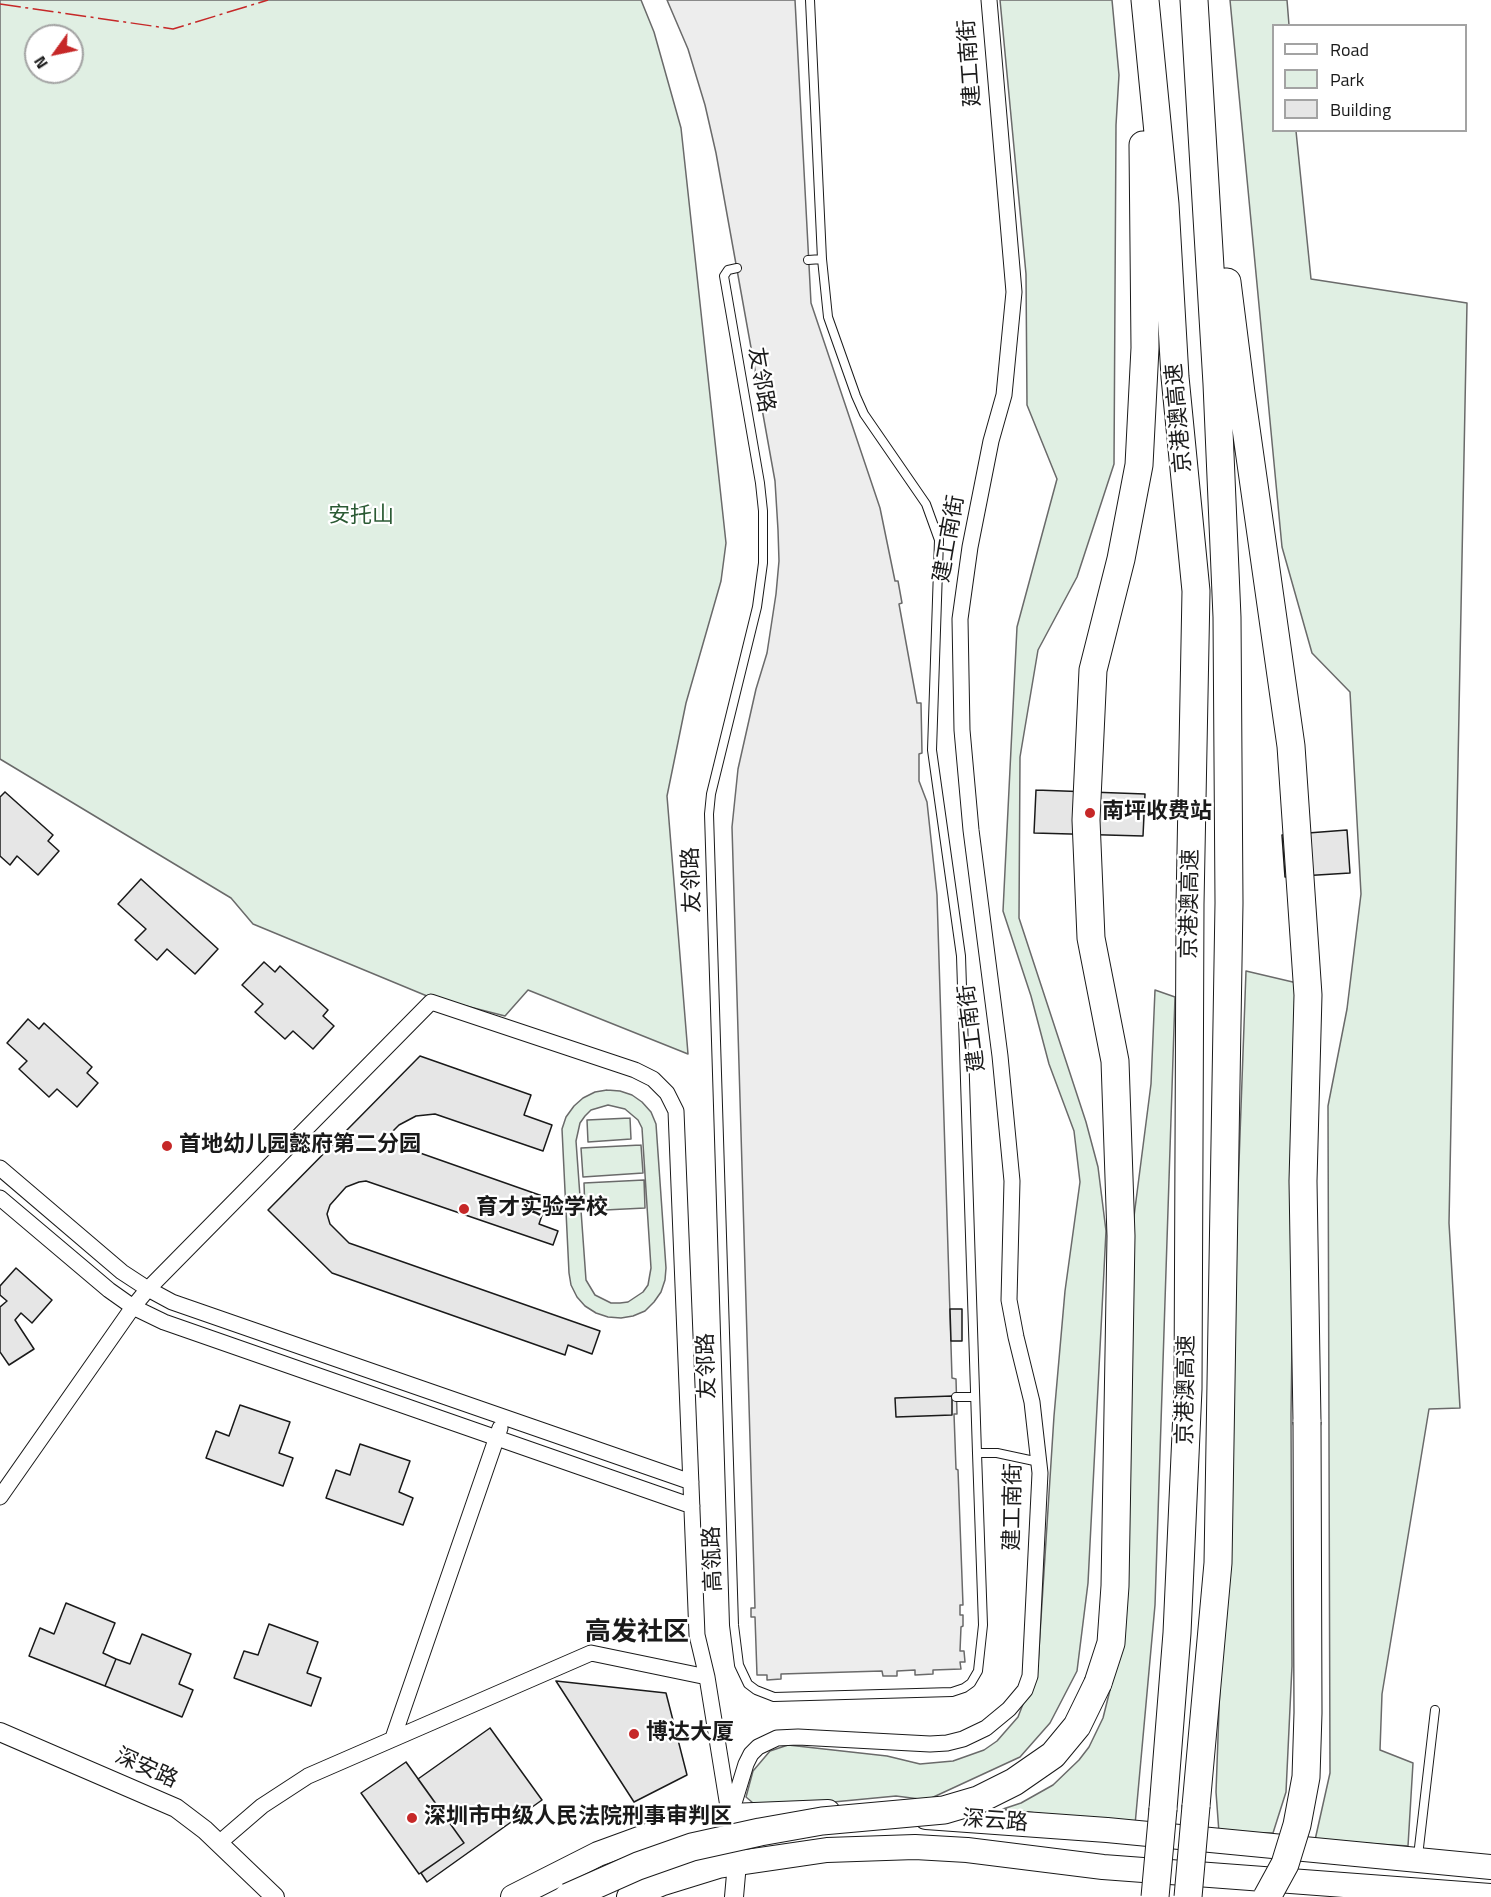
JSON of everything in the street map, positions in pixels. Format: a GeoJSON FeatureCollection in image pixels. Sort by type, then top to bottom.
{"type":"FeatureCollection","features":[{"type":"Feature","properties":{"kind":"highway"},"geometry":{"type":"LineString","coordinates":[[568,1897],[638,1866],[693,1847],[822,1821],[944,1810],[978,1800],[1014,1782],[1053,1755],[1077,1726],[1098,1683],[1111,1642],[1115,1586],[1121,1236],[1115,1060],[1092,938],[1086,820],[1093,670],[1121,559],[1139,465],[1145,348],[1144,0]]}},
{"type":"Feature","properties":{"kind":"highway","name":"京港澳高速"},"geometry":{"type":"LineString","coordinates":[[1144,0],[1165,204],[1175,377],[1196,591],[1190,903],[1188,1389],[1177,1633],[1155,1897]]}},
{"type":"Feature","properties":{"kind":"highway"},"geometry":{"type":"LineString","coordinates":[[1194,0],[1241,393],[1291,746],[1308,995],[1303,1181],[1307,1422],[1308,1713],[1306,1777],[1297,1825],[1285,1864],[1267,1897]]}},
{"type":"Feature","properties":{"kind":"highway","name":"京港澳高速"},"geometry":{"type":"LineString","coordinates":[[1188,1897],[1218,1563],[1229,903],[1227,617],[1216,372],[1194,0]]}},
{"type":"Feature","properties":{"kind":"main road","name":"深云路"},"geometry":{"type":"LineString","coordinates":[[513,1897],[598,1854],[672,1827],[730,1816],[793,1812],[858,1813],[1107,1830],[1491,1867]]}},
{"type":"Feature","properties":{"kind":"main road","name":"深云路"},"geometry":{"type":"LineString","coordinates":[[629,1897],[693,1873],[737,1863],[827,1850],[915,1847],[967,1850],[1103,1867],[1491,1896]]}},
{"type":"Feature","properties":{"kind":"street","name":"建工南街"},"geometry":{"type":"LineString","coordinates":[[730,1816],[751,1754],[758,1747],[777,1738],[947,1743],[986,1728],[1009,1709],[1025,1690],[1030,1676],[1040,1473],[1032,1401],[1016,1337],[1010,1300],[1012,1180],[1000,1056],[971,830],[962,730],[960,619],[970,547],[991,441],[1004,395],[1014,292],[989,0]]}},
{"type":"Feature","properties":{"kind":"street"},"geometry":{"type":"LineString","coordinates":[[0,1497],[133,1307],[431,1002],[635,1070],[653,1079],[667,1093],[676,1111],[697,1635],[707,1677],[737,1863],[734,1897]]}},
{"type":"Feature","properties":{"kind":"street"},"geometry":{"type":"LineString","coordinates":[[0,1168],[122,1272],[148,1290],[191,1308],[691,1482]]}},
{"type":"Feature","properties":{"kind":"street"},"geometry":{"type":"LineString","coordinates":[[0,1197],[109,1290],[133,1307],[174,1326],[692,1506]]}},
{"type":"Feature","properties":{"kind":"street"},"geometry":{"type":"LineString","coordinates":[[393,1738],[504,1417]]}},
{"type":"Feature","properties":{"kind":"street"},"geometry":{"type":"LineString","coordinates":[[219,1843],[262,1806],[308,1776],[591,1653],[707,1677]]}},
{"type":"Feature","properties":{"kind":"street","name":"深安路"},"geometry":{"type":"LineString","coordinates":[[0,1732],[176,1808],[219,1843],[275,1897]]}},
{"type":"Feature","properties":{"kind":"street"},"geometry":{"type":"LineString","coordinates":[[255,1878],[266,1897]]}},
{"type":"Feature","properties":{"kind":"lane","name":"高瓴路"},"geometry":{"type":"LineString","coordinates":[[730,1492],[736,1653],[742,1675],[748,1684],[765,1694],[782,1697],[958,1691],[976,1678],[981,1646],[977,1453],[961,956],[932,750],[939,540],[926,504],[864,414],[828,317],[822,259],[810,0]]}},
{"type":"Feature","properties":{"kind":"lane"},"geometry":{"type":"LineString","coordinates":[[808,260],[822,259]]}},
{"type":"Feature","properties":{"kind":"lane","name":"友邻路"},"geometry":{"type":"LineString","coordinates":[[730,1492],[709,814],[711,794],[757,607],[764,545],[760,483],[724,276],[728,270],[737,268]]}},
{"type":"Feature","properties":{"kind":"lane"},"geometry":{"type":"LineString","coordinates":[[956,1397],[975,1397]]}},
{"type":"Feature","properties":{"kind":"lane"},"geometry":{"type":"LineString","coordinates":[[977,1453],[997,1452],[1039,1462]]}},
{"type":"Feature","properties":{"kind":"lane"},"geometry":{"type":"LineString","coordinates":[[1417,1861],[1435,1710]]}},
{"type":"Feature","properties":{"kind":"green space","name":"安托山"},"geometry":{"type":"Polygon","coordinates":[[[0,0],[641,0],[654,32],[681,128],[726,543],[721,581],[686,703],[667,796],[688,1054],[528,990],[505,1016],[427,996],[253,924],[231,898],[0,759],[0,0]]]}},
{"type":"Feature","properties":{"kind":"green space"},"geometry":{"type":"Polygon","coordinates":[[[1000,0],[1112,0],[1119,75],[1116,125],[1114,464],[1077,577],[1038,650],[1020,757],[1019,918],[1086,1122],[1098,1167],[1106,1231],[1088,1583],[1077,1671],[1050,1723],[1020,1757],[927,1800],[896,1796],[760,1809],[746,1797],[753,1771],[770,1751],[788,1745],[887,1756],[920,1764],[953,1761],[984,1750],[997,1741],[1018,1717],[1038,1665],[1054,1416],[1065,1291],[1080,1182],[1074,1131],[1049,1064],[1031,996],[1003,911],[1017,627],[1057,479],[1027,405],[1026,274],[1000,0]]]}},
{"type":"Feature","properties":{"kind":"green space"},"geometry":{"type":"Polygon","coordinates":[[[1230,0],[1287,0],[1289,24],[1272,24],[1272,132],[1296,132],[1311,279],[1467,303],[1449,1223],[1460,1408],[1429,1409],[1382,1694],[1380,1750],[1413,1763],[1408,1846],[1315,1840],[1330,1773],[1328,1106],[1347,1009],[1361,894],[1350,692],[1312,653],[1282,547],[1230,0]]]}},
{"type":"Feature","properties":{"kind":"green space"},"geometry":{"type":"Polygon","coordinates":[[[1246,971],[1297,983],[1291,1414],[1292,1666],[1286,1792],[1273,1833],[1219,1833],[1216,1792],[1246,971]]]}},
{"type":"Feature","properties":{"kind":"green space"},"geometry":{"type":"Polygon","coordinates":[[[1155,990],[1175,997],[1155,1605],[1135,1825],[1003,1809],[1021,1803],[1053,1785],[1079,1760],[1089,1747],[1103,1718],[1111,1686],[1133,1224],[1151,1084],[1155,990]]]}},
{"type":"Feature","properties":{"kind":"green space"},"geometry":{"type":"Polygon","coordinates":[[[620,1091],[632,1095],[651,1112],[656,1124],[665,1280],[661,1292],[645,1311],[621,1318],[596,1313],[585,1306],[571,1285],[569,1273],[562,1129],[566,1117],[574,1106],[595,1092],[620,1091]],[[608,1105],[591,1110],[580,1123],[576,1141],[586,1280],[595,1295],[611,1303],[628,1302],[643,1292],[648,1285],[651,1268],[642,1128],[638,1120],[625,1109],[608,1105]]]}},
{"type":"Feature","properties":{"kind":"green space"},"geometry":{"type":"Polygon","coordinates":[[[630,1118],[631,1139],[588,1142],[587,1120],[630,1118]]]}},
{"type":"Feature","properties":{"kind":"green space"},"geometry":{"type":"Polygon","coordinates":[[[641,1145],[643,1173],[583,1177],[581,1148],[641,1145]]]}},
{"type":"Feature","properties":{"kind":"green space"},"geometry":{"type":"Polygon","coordinates":[[[644,1180],[645,1208],[585,1211],[584,1183],[644,1180]]]}},
{"type":"Feature","properties":{"kind":"shaded area"},"geometry":{"type":"Polygon","coordinates":[[[667,0],[795,0],[811,303],[880,508],[895,581],[898,581],[902,603],[899,604],[917,703],[921,703],[922,753],[919,754],[919,781],[927,802],[937,895],[952,1378],[956,1379],[957,1414],[954,1414],[963,1605],[960,1605],[963,1626],[961,1627],[960,1651],[964,1651],[965,1662],[960,1662],[961,1669],[933,1670],[933,1674],[915,1675],[915,1670],[897,1671],[897,1676],[883,1676],[882,1671],[781,1674],[781,1679],[767,1680],[767,1675],[757,1675],[755,1617],[751,1617],[751,1608],[755,1608],[732,827],[738,769],[756,689],[767,653],[779,561],[778,530],[775,481],[716,153],[705,105],[688,49],[667,0]]]}},
{"type":"Feature","properties":{"kind":"building","name":"南坪收费站"},"geometry":{"type":"Polygon","coordinates":[[[1036,790],[1145,794],[1143,836],[1034,833],[1036,790]]]}},
{"type":"Feature","properties":{"kind":"building"},"geometry":{"type":"Polygon","coordinates":[[[5,792],[53,835],[48,841],[59,851],[38,875],[17,856],[10,865],[0,856],[0,797],[5,792]]]}},
{"type":"Feature","properties":{"kind":"building"},"geometry":{"type":"Polygon","coordinates":[[[1347,830],[1350,873],[1285,877],[1282,835],[1347,830]]]}},
{"type":"Feature","properties":{"kind":"building"},"geometry":{"type":"Polygon","coordinates":[[[141,879],[218,949],[195,974],[167,949],[157,960],[135,940],[146,929],[118,904],[141,879]]]}},
{"type":"Feature","properties":{"kind":"building"},"geometry":{"type":"Polygon","coordinates":[[[264,962],[275,972],[280,966],[328,1010],[323,1016],[334,1026],[313,1049],[293,1031],[285,1039],[255,1012],[263,1004],[242,985],[264,962]]]}},
{"type":"Feature","properties":{"kind":"building"},"geometry":{"type":"Polygon","coordinates":[[[28,1019],[39,1029],[44,1023],[92,1067],[87,1073],[98,1083],[77,1107],[57,1089],[49,1097],[19,1069],[27,1061],[7,1043],[28,1019]]]}},
{"type":"Feature","properties":{"kind":"building"},"geometry":{"type":"Polygon","coordinates":[[[420,1056],[531,1095],[524,1115],[552,1125],[543,1151],[435,1114],[416,1116],[399,1125],[390,1134],[403,1147],[548,1198],[539,1224],[558,1231],[553,1245],[366,1181],[346,1187],[330,1205],[327,1214],[330,1224],[349,1243],[600,1331],[592,1354],[568,1345],[565,1355],[332,1273],[268,1210],[420,1056]]]}},
{"type":"Feature","properties":{"kind":"building"},"geometry":{"type":"Polygon","coordinates":[[[16,1268],[52,1300],[32,1323],[21,1313],[15,1320],[34,1349],[9,1365],[0,1352],[0,1307],[7,1301],[0,1295],[0,1286],[16,1268]]]}},
{"type":"Feature","properties":{"kind":"building"},"geometry":{"type":"Polygon","coordinates":[[[950,1309],[962,1309],[962,1341],[951,1341],[950,1309]]]}},
{"type":"Feature","properties":{"kind":"building"},"geometry":{"type":"Polygon","coordinates":[[[952,1396],[952,1415],[896,1417],[895,1398],[952,1396]]]}},
{"type":"Feature","properties":{"kind":"building"},"geometry":{"type":"Polygon","coordinates":[[[240,1405],[290,1422],[279,1453],[293,1458],[283,1486],[206,1458],[216,1431],[229,1436],[240,1405]]]}},
{"type":"Feature","properties":{"kind":"building"},"geometry":{"type":"Polygon","coordinates":[[[360,1444],[410,1461],[399,1492],[413,1498],[403,1525],[326,1498],[336,1470],[350,1475],[360,1444]]]}},
{"type":"Feature","properties":{"kind":"building"},"geometry":{"type":"Polygon","coordinates":[[[66,1603],[115,1623],[103,1653],[116,1659],[105,1686],[29,1656],[40,1628],[54,1634],[66,1603]]]}},
{"type":"Feature","properties":{"kind":"building"},"geometry":{"type":"Polygon","coordinates":[[[269,1624],[318,1642],[307,1673],[321,1678],[311,1706],[234,1678],[244,1651],[258,1655],[269,1624]]]}},
{"type":"Feature","properties":{"kind":"building"},"geometry":{"type":"Polygon","coordinates":[[[142,1634],[191,1654],[179,1684],[193,1690],[182,1717],[105,1686],[116,1659],[130,1664],[142,1634]]]}},
{"type":"Feature","properties":{"kind":"building","name":"博达大厦"},"geometry":{"type":"Polygon","coordinates":[[[556,1681],[666,1693],[687,1775],[634,1802],[556,1681]]]}},
{"type":"Feature","properties":{"kind":"building"},"geometry":{"type":"Polygon","coordinates":[[[490,1728],[542,1800],[427,1882],[421,1873],[464,1843],[418,1779],[490,1728]]]}},
{"type":"Feature","properties":{"kind":"building","name":"深圳市中级人民法院刑事审判区"},"geometry":{"type":"Polygon","coordinates":[[[406,1762],[464,1843],[419,1874],[361,1793],[406,1762]]]}},
{"type":"Feature","properties":{"kind":"power"},"geometry":{"type":"LineString","coordinates":[[0,4],[173,29],[268,0]]}},
{"type":"Feature","properties":{"kind":"place","name":"南坪收费站"},"geometry":{"type":"Point","coordinates":[1090,813]}},
{"type":"Feature","properties":{"kind":"place","name":"首地幼儿园懿府第二分园"},"geometry":{"type":"Point","coordinates":[167,1146]}},
{"type":"Feature","properties":{"kind":"place","name":"育才实验学校"},"geometry":{"type":"Point","coordinates":[464,1209]}},
{"type":"Feature","properties":{"kind":"place","name":"博达大厦"},"geometry":{"type":"Point","coordinates":[634,1734]}},
{"type":"Feature","properties":{"kind":"place","name":"深圳市中级人民法院刑事审判区"},"geometry":{"type":"Point","coordinates":[412,1818]}},
{"type":"Feature","properties":{"kind":"district","name":"高发社区"},"geometry":{"type":"Point","coordinates":[637,1634]}}]}
